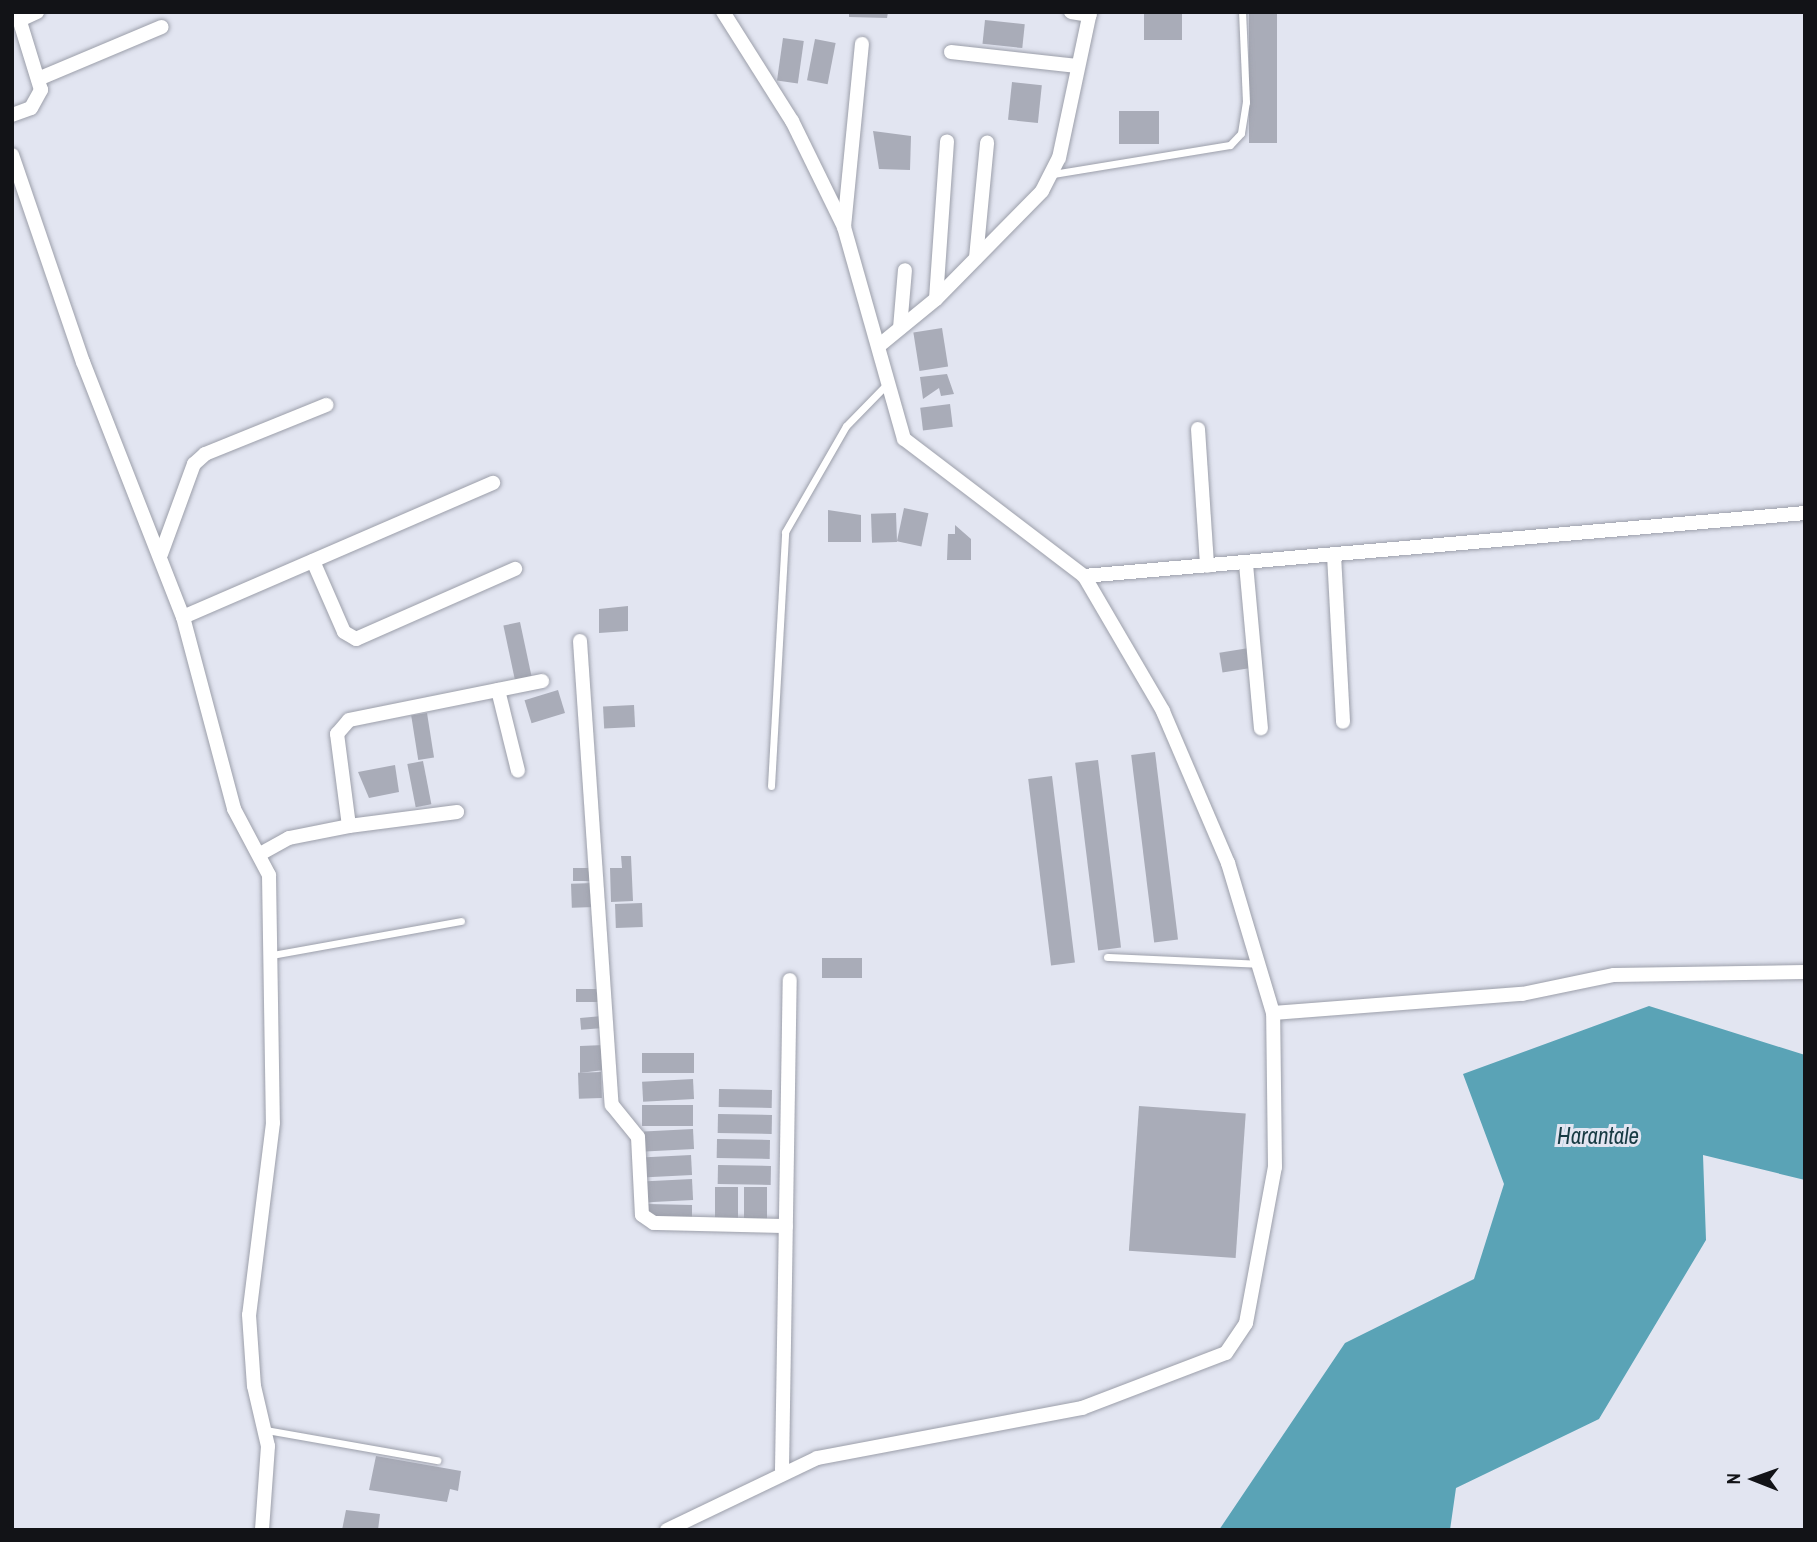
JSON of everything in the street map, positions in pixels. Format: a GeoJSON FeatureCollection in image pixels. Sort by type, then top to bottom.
{"type":"FeatureCollection","features":[{"type":"Feature","properties":{"kind":"street"},"geometry":{"type":"LineString","coordinates":[[12,115],[38,100],[38,79],[18,16],[37,12]]}},
{"type":"Feature","properties":{"kind":"street"},"geometry":{"type":"LineString","coordinates":[[667,1530],[685,1525],[782,1470],[1082,1408],[1235,1346],[1245,1323],[1275,1167],[1273,1013],[1228,863],[1163,711],[1084,576],[914,450],[896,420],[881,344],[844,227],[792,121],[723,12]]}},
{"type":"Feature","properties":{"kind":"street"},"geometry":{"type":"LineString","coordinates":[[881,344],[936,299],[1052,174],[1090,14],[1071,12]]}},
{"type":"Feature","properties":{"kind":"street"},"geometry":{"type":"LineString","coordinates":[[38,79],[162,27]]}},
{"type":"Feature","properties":{"kind":"street"},"geometry":{"type":"LineString","coordinates":[[844,227],[862,44]]}},
{"type":"Feature","properties":{"kind":"street"},"geometry":{"type":"LineString","coordinates":[[951,52],[1077,66]]}},
{"type":"Feature","properties":{"kind":"street"},"geometry":{"type":"LineString","coordinates":[[936,299],[947,141]]}},
{"type":"Feature","properties":{"kind":"street"},"geometry":{"type":"LineString","coordinates":[[976,258],[987,143]]}},
{"type":"Feature","properties":{"kind":"street"},"geometry":{"type":"LineString","coordinates":[[12,155],[83,362],[161,554],[183,617],[234,809],[260,854],[272,894],[273,1123],[249,1315],[269,1467],[262,1530]]}},
{"type":"Feature","properties":{"kind":"street"},"geometry":{"type":"LineString","coordinates":[[900,328],[905,270]]}},
{"type":"Feature","properties":{"kind":"street"},"geometry":{"type":"LineString","coordinates":[[161,554],[194,464],[205,454],[326,405]]}},
{"type":"Feature","properties":{"kind":"street"},"geometry":{"type":"LineString","coordinates":[[1198,429],[1207,566]]}},
{"type":"Feature","properties":{"kind":"street"},"geometry":{"type":"LineString","coordinates":[[183,617],[493,482]]}},
{"type":"Feature","properties":{"kind":"street"},"geometry":{"type":"LineString","coordinates":[[1084,576],[1246,564],[1805,513]]}},
{"type":"Feature","properties":{"kind":"street"},"geometry":{"type":"LineString","coordinates":[[1334,555],[1343,722]]}},
{"type":"Feature","properties":{"kind":"street"},"geometry":{"type":"LineString","coordinates":[[313,561],[344,632],[356,639],[515,569]]}},
{"type":"Feature","properties":{"kind":"street"},"geometry":{"type":"LineString","coordinates":[[1246,564],[1261,728]]}},
{"type":"Feature","properties":{"kind":"street"},"geometry":{"type":"LineString","coordinates":[[580,641],[612,1105],[638,1137],[642,1215],[654,1223],[786,1226]]}},
{"type":"Feature","properties":{"kind":"street"},"geometry":{"type":"LineString","coordinates":[[349,826],[339,727],[542,681]]}},
{"type":"Feature","properties":{"kind":"street"},"geometry":{"type":"LineString","coordinates":[[498,690],[518,771]]}},
{"type":"Feature","properties":{"kind":"street"},"geometry":{"type":"LineString","coordinates":[[260,854],[289,838],[349,826],[457,812]]}},
{"type":"Feature","properties":{"kind":"street"},"geometry":{"type":"LineString","coordinates":[[1273,1013],[1522,994],[1614,975],[1805,972]]}},
{"type":"Feature","properties":{"kind":"street"},"geometry":{"type":"LineString","coordinates":[[782,1470],[790,980]]}},
{"type":"Feature","properties":{"kind":"lane"},"geometry":{"type":"LineString","coordinates":[[1052,174],[1230,145],[1241,133],[1246,102],[1242,12]]}},
{"type":"Feature","properties":{"kind":"lane"},"geometry":{"type":"LineString","coordinates":[[771,786],[785,532],[846,426],[888,383]]}},
{"type":"Feature","properties":{"kind":"lane"},"geometry":{"type":"LineString","coordinates":[[272,955],[461,921]]}},
{"type":"Feature","properties":{"kind":"lane"},"geometry":{"type":"LineString","coordinates":[[1107,957],[1259,964]]}},
{"type":"Feature","properties":{"kind":"lane"},"geometry":{"type":"LineString","coordinates":[[264,1430],[437,1460]]}},
{"type":"Feature","properties":{"kind":"water","name":"Harantale"},"geometry":{"type":"Polygon","coordinates":[[[1649,1006],[1805,1055],[1805,1180],[1703,1155],[1706,1240],[1599,1419],[1456,1488],[1450,1530],[1219,1530],[1345,1343],[1474,1279],[1504,1184],[1463,1074],[1649,1006]]]}},
{"type":"Feature","properties":{"kind":"building"},"geometry":{"type":"Polygon","coordinates":[[[849,12],[888,12],[887,18],[849,17],[849,12]]]}},
{"type":"Feature","properties":{"kind":"building"},"geometry":{"type":"Polygon","coordinates":[[[1144,12],[1182,12],[1182,40],[1144,40],[1144,12]]]}},
{"type":"Feature","properties":{"kind":"building"},"geometry":{"type":"Polygon","coordinates":[[[1249,12],[1277,12],[1277,143],[1249,143],[1249,12]]]}},
{"type":"Feature","properties":{"kind":"building"},"geometry":{"type":"Polygon","coordinates":[[[985,20],[1025,24],[1022,48],[982,44],[985,20]]]}},
{"type":"Feature","properties":{"kind":"building"},"geometry":{"type":"Polygon","coordinates":[[[783,38],[804,41],[798,84],[777,81],[783,38]]]}},
{"type":"Feature","properties":{"kind":"building"},"geometry":{"type":"Polygon","coordinates":[[[815,39],[836,43],[828,84],[807,80],[815,39]]]}},
{"type":"Feature","properties":{"kind":"building"},"geometry":{"type":"Polygon","coordinates":[[[1012,82],[1042,85],[1038,123],[1008,120],[1012,82]]]}},
{"type":"Feature","properties":{"kind":"building"},"geometry":{"type":"Polygon","coordinates":[[[1119,111],[1159,111],[1159,144],[1119,144],[1119,111]]]}},
{"type":"Feature","properties":{"kind":"building"},"geometry":{"type":"Polygon","coordinates":[[[873,131],[911,136],[910,170],[879,169],[873,131]]]}},
{"type":"Feature","properties":{"kind":"building"},"geometry":{"type":"Polygon","coordinates":[[[942,328],[948,367],[919,371],[913,333],[942,328]]]}},
{"type":"Feature","properties":{"kind":"building"},"geometry":{"type":"Polygon","coordinates":[[[947,374],[954,394],[941,396],[939,388],[923,399],[920,377],[947,374]]]}},
{"type":"Feature","properties":{"kind":"building"},"geometry":{"type":"Polygon","coordinates":[[[950,404],[953,427],[923,430],[920,408],[950,404]]]}},
{"type":"Feature","properties":{"kind":"building"},"geometry":{"type":"Polygon","coordinates":[[[904,508],[928,513],[921,546],[897,541],[904,508]]]}},
{"type":"Feature","properties":{"kind":"building"},"geometry":{"type":"Polygon","coordinates":[[[828,510],[861,515],[861,542],[828,542],[828,510]]]}},
{"type":"Feature","properties":{"kind":"building"},"geometry":{"type":"Polygon","coordinates":[[[896,513],[897,542],[872,543],[871,514],[896,513]]]}},
{"type":"Feature","properties":{"kind":"building"},"geometry":{"type":"Polygon","coordinates":[[[955,525],[971,539],[971,560],[947,560],[948,534],[955,534],[955,525]]]}},
{"type":"Feature","properties":{"kind":"building"},"geometry":{"type":"Polygon","coordinates":[[[628,606],[628,631],[599,633],[599,609],[628,606]]]}},
{"type":"Feature","properties":{"kind":"building"},"geometry":{"type":"Polygon","coordinates":[[[520,622],[532,677],[515,680],[503,626],[520,622]]]}},
{"type":"Feature","properties":{"kind":"building"},"geometry":{"type":"Polygon","coordinates":[[[1249,648],[1252,668],[1222,672],[1219,653],[1249,648]]]}},
{"type":"Feature","properties":{"kind":"building"},"geometry":{"type":"Polygon","coordinates":[[[558,690],[565,713],[532,723],[525,700],[558,690]]]}},
{"type":"Feature","properties":{"kind":"building"},"geometry":{"type":"Polygon","coordinates":[[[634,705],[635,727],[604,729],[603,707],[634,705]]]}},
{"type":"Feature","properties":{"kind":"building"},"geometry":{"type":"Polygon","coordinates":[[[427,713],[434,757],[418,760],[411,716],[427,713]]]}},
{"type":"Feature","properties":{"kind":"building"},"geometry":{"type":"Polygon","coordinates":[[[1155,752],[1178,940],[1154,943],[1131,755],[1155,752]]]}},
{"type":"Feature","properties":{"kind":"building"},"geometry":{"type":"Polygon","coordinates":[[[1098,760],[1121,948],[1098,950],[1075,763],[1098,760]]]}},
{"type":"Feature","properties":{"kind":"building"},"geometry":{"type":"Polygon","coordinates":[[[423,761],[431,804],[416,807],[407,764],[423,761]]]}},
{"type":"Feature","properties":{"kind":"building"},"geometry":{"type":"Polygon","coordinates":[[[395,765],[399,792],[369,798],[358,772],[395,765]]]}},
{"type":"Feature","properties":{"kind":"building"},"geometry":{"type":"Polygon","coordinates":[[[1052,776],[1075,963],[1051,966],[1028,779],[1052,776]]]}},
{"type":"Feature","properties":{"kind":"building"},"geometry":{"type":"Polygon","coordinates":[[[621,856],[631,856],[633,901],[611,902],[610,868],[622,868],[621,856]]]}},
{"type":"Feature","properties":{"kind":"building"},"geometry":{"type":"Polygon","coordinates":[[[573,868],[593,868],[593,881],[573,881],[573,868]]]}},
{"type":"Feature","properties":{"kind":"building"},"geometry":{"type":"Polygon","coordinates":[[[594,883],[595,907],[572,908],[571,884],[594,883]]]}},
{"type":"Feature","properties":{"kind":"building"},"geometry":{"type":"Polygon","coordinates":[[[642,903],[643,927],[616,928],[615,904],[642,903]]]}},
{"type":"Feature","properties":{"kind":"building"},"geometry":{"type":"Polygon","coordinates":[[[822,958],[862,958],[862,978],[822,978],[822,958]]]}},
{"type":"Feature","properties":{"kind":"building"},"geometry":{"type":"Polygon","coordinates":[[[576,989],[601,989],[601,1002],[576,1002],[576,989]]]}},
{"type":"Feature","properties":{"kind":"building"},"geometry":{"type":"Polygon","coordinates":[[[602,1016],[603,1028],[581,1030],[580,1018],[602,1016]]]}},
{"type":"Feature","properties":{"kind":"building"},"geometry":{"type":"Polygon","coordinates":[[[604,1045],[604,1070],[580,1073],[580,1046],[604,1045]]]}},
{"type":"Feature","properties":{"kind":"building"},"geometry":{"type":"Polygon","coordinates":[[[642,1053],[694,1053],[694,1073],[642,1073],[642,1053]]]}},
{"type":"Feature","properties":{"kind":"building"},"geometry":{"type":"Polygon","coordinates":[[[601,1072],[602,1098],[579,1099],[578,1073],[601,1072]]]}},
{"type":"Feature","properties":{"kind":"building"},"geometry":{"type":"Polygon","coordinates":[[[693,1079],[694,1099],[643,1102],[642,1082],[693,1079]]]}},
{"type":"Feature","properties":{"kind":"building"},"geometry":{"type":"Polygon","coordinates":[[[719,1089],[772,1090],[772,1108],[719,1107],[719,1089]]]}},
{"type":"Feature","properties":{"kind":"building"},"geometry":{"type":"Polygon","coordinates":[[[642,1105],[693,1105],[693,1126],[642,1126],[642,1105]]]}},
{"type":"Feature","properties":{"kind":"building"},"geometry":{"type":"Polygon","coordinates":[[[1139,1106],[1246,1113],[1236,1258],[1129,1251],[1139,1106]]]}},
{"type":"Feature","properties":{"kind":"building"},"geometry":{"type":"Polygon","coordinates":[[[718,1114],[772,1115],[772,1134],[718,1133],[718,1114]]]}},
{"type":"Feature","properties":{"kind":"building"},"geometry":{"type":"Polygon","coordinates":[[[693,1129],[694,1149],[645,1152],[644,1132],[693,1129]]]}},
{"type":"Feature","properties":{"kind":"building"},"geometry":{"type":"Polygon","coordinates":[[[717,1139],[770,1140],[770,1159],[717,1158],[717,1139]]]}},
{"type":"Feature","properties":{"kind":"building"},"geometry":{"type":"Polygon","coordinates":[[[691,1155],[692,1175],[647,1177],[646,1157],[691,1155]]]}},
{"type":"Feature","properties":{"kind":"building"},"geometry":{"type":"Polygon","coordinates":[[[718,1165],[771,1166],[771,1185],[718,1184],[718,1165]]]}},
{"type":"Feature","properties":{"kind":"building"},"geometry":{"type":"Polygon","coordinates":[[[692,1179],[693,1200],[648,1202],[647,1181],[692,1179]]]}},
{"type":"Feature","properties":{"kind":"building"},"geometry":{"type":"Polygon","coordinates":[[[715,1187],[738,1187],[738,1221],[715,1221],[715,1187]]]}},
{"type":"Feature","properties":{"kind":"building"},"geometry":{"type":"Polygon","coordinates":[[[744,1187],[767,1187],[767,1221],[744,1221],[744,1187]]]}},
{"type":"Feature","properties":{"kind":"building"},"geometry":{"type":"Polygon","coordinates":[[[648,1204],[692,1205],[692,1221],[649,1217],[648,1204]]]}},
{"type":"Feature","properties":{"kind":"building"},"geometry":{"type":"Polygon","coordinates":[[[376,1456],[461,1471],[458,1491],[450,1489],[447,1502],[369,1490],[376,1456]]]}},
{"type":"Feature","properties":{"kind":"building"},"geometry":{"type":"Polygon","coordinates":[[[346,1510],[380,1514],[378,1530],[342,1530],[346,1510]]]}}]}
